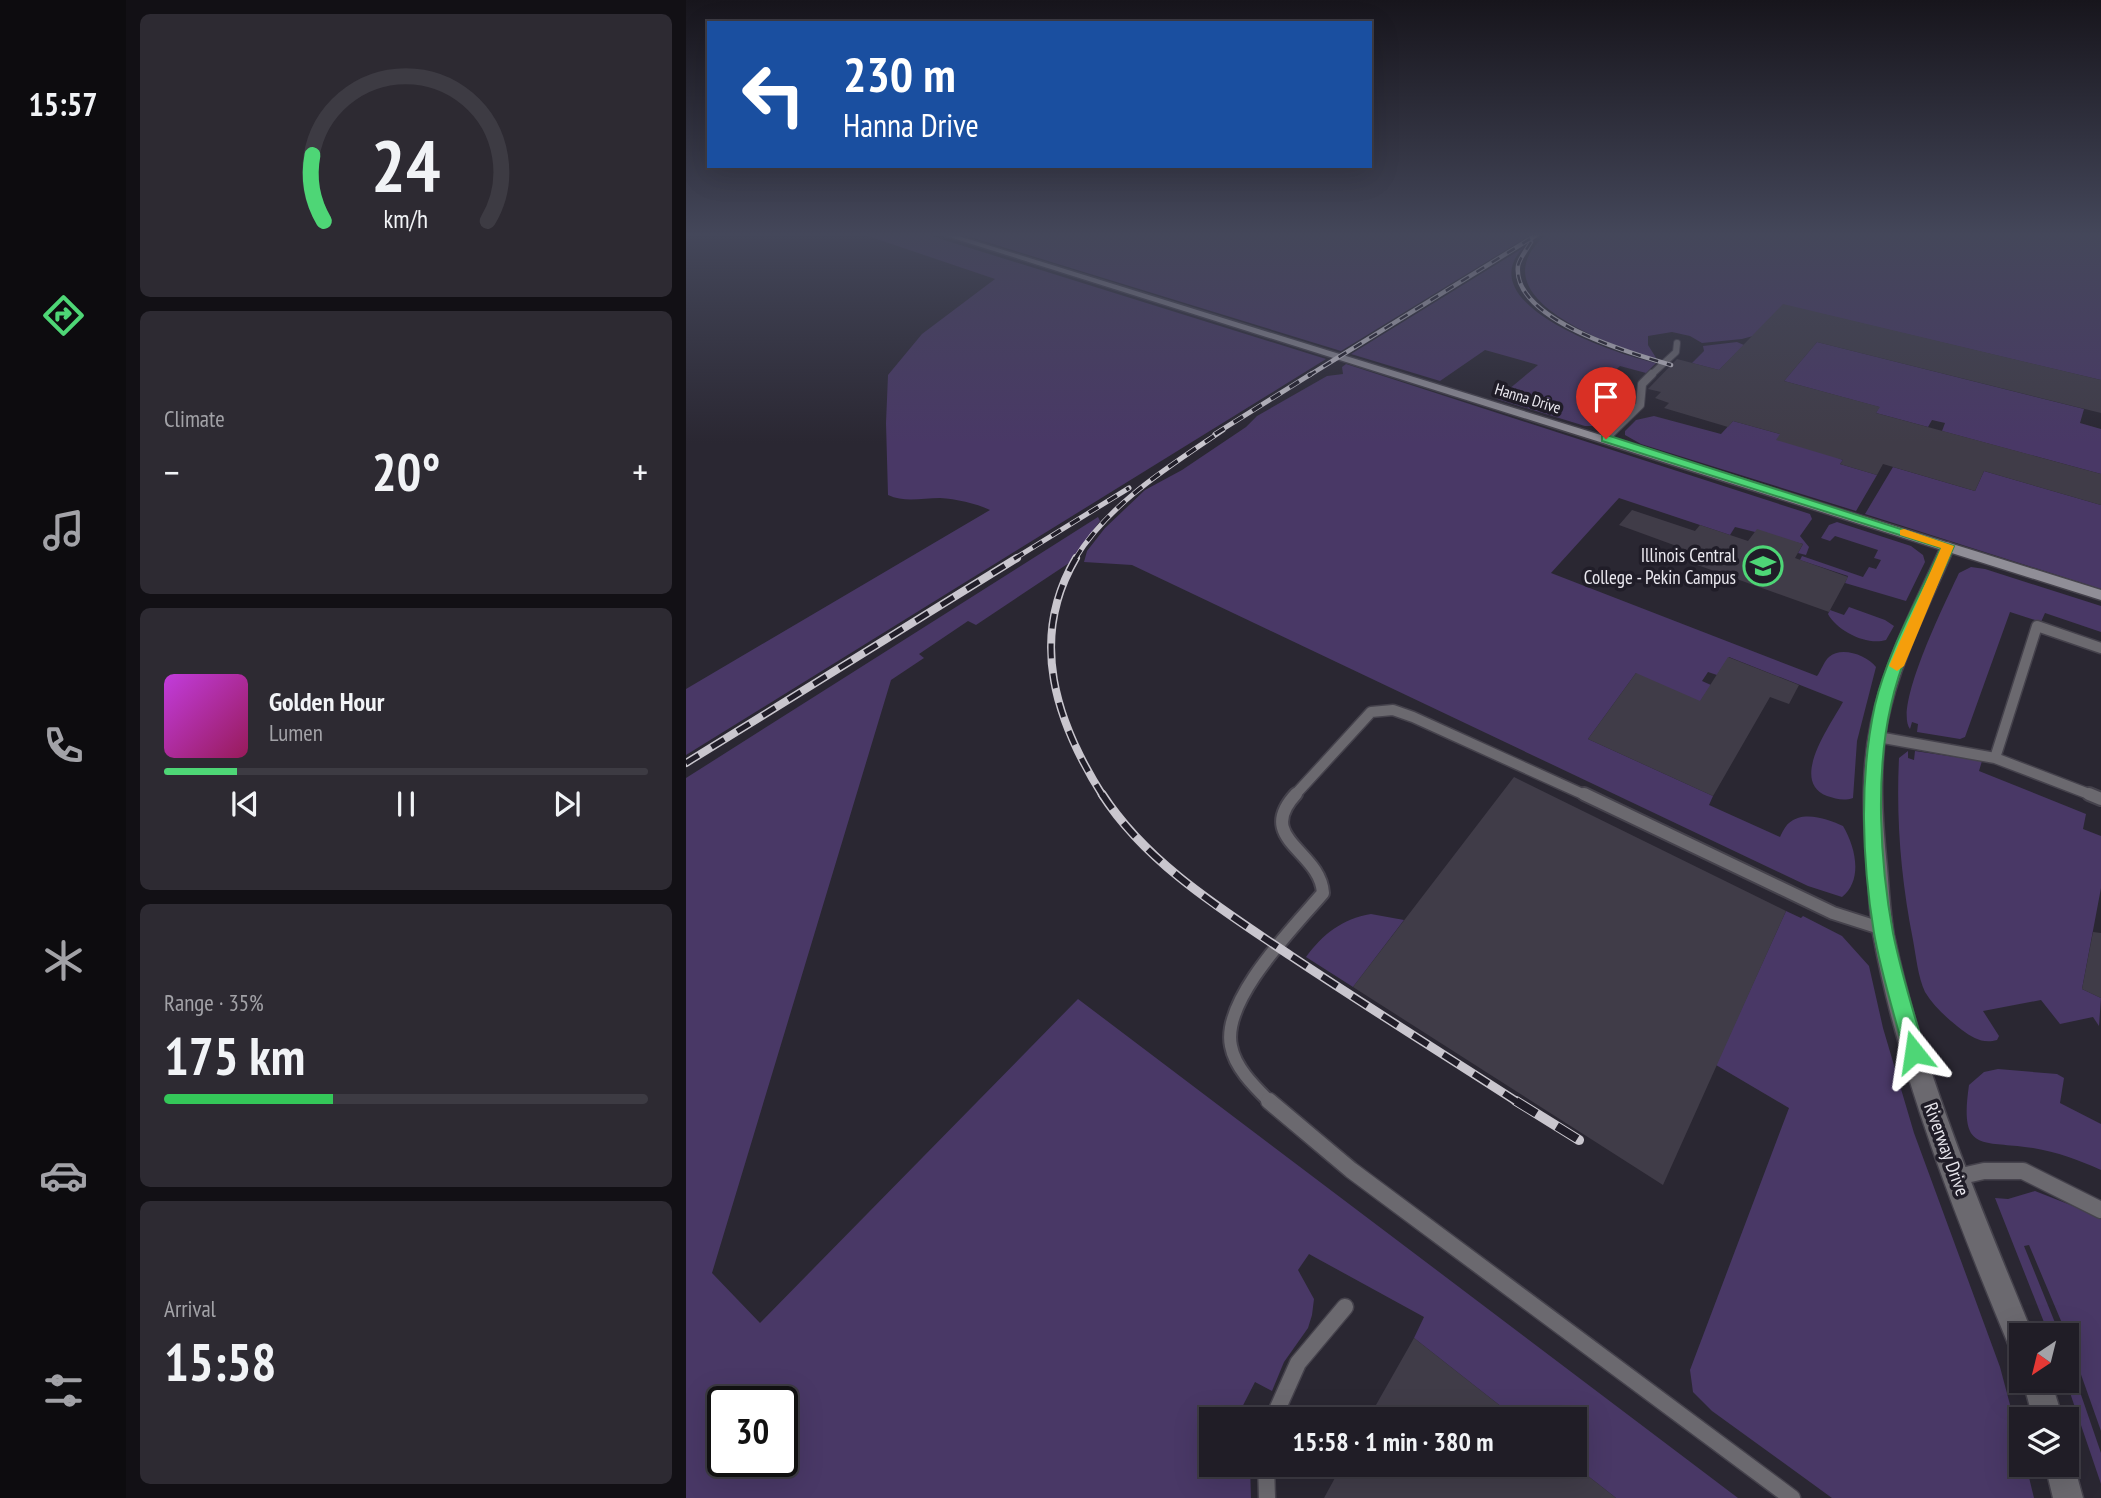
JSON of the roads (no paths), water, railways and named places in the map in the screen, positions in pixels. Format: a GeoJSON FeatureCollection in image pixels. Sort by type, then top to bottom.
{"type":"FeatureCollection","features":[{"type":"Feature","properties":{"kind":"street","name":"Hanna Drive"},"geometry":{"type":"LineString","coordinates":[[1170,304],[2101,595]]}},
{"type":"Feature","properties":{"kind":"street","name":"Riverway Drive"},"geometry":{"type":"LineString","coordinates":[[1948,546],[1899,658],[1883,705],[1872,821],[1884,929],[1914,1052],[1956,1178],[2014,1323]]}},
{"type":"Feature","properties":{"kind":"street"},"geometry":{"type":"LineString","coordinates":[[2063,1477],[2068,1498]]}},
{"type":"Feature","properties":{"kind":"lane"},"geometry":{"type":"LineString","coordinates":[[1606,439],[1640,405],[1642,384],[1676,352],[1677,344]]}},
{"type":"Feature","properties":{"kind":"lane"},"geometry":{"type":"LineString","coordinates":[[1996,758],[2037,626],[2101,648]]}},
{"type":"Feature","properties":{"kind":"lane"},"geometry":{"type":"LineString","coordinates":[[1792,1498],[1586,1348],[1305,1133],[1251,1080],[1236,1059],[1230,1044],[1229,1030],[1232,1016],[1245,991],[1323,893],[1321,873],[1289,841],[1280,828],[1279,819],[1294,796],[1371,712],[1378,710],[1393,710],[1424,722],[1833,913],[1884,929]]}},
{"type":"Feature","properties":{"kind":"lane"},"geometry":{"type":"LineString","coordinates":[[1878,737],[1996,758],[2101,799]]}},
{"type":"Feature","properties":{"kind":"lane"},"geometry":{"type":"LineString","coordinates":[[1956,1178],[1984,1171],[2023,1171],[2101,1210]]}},
{"type":"Feature","properties":{"kind":"lane"},"geometry":{"type":"LineString","coordinates":[[1278,1407],[1298,1363],[1345,1307]]}},
{"type":"Feature","properties":{"kind":"lane"},"geometry":{"type":"LineString","coordinates":[[1266,1477],[1267,1498]]}},
{"type":"Feature","properties":{"kind":"railway"},"geometry":{"type":"LineString","coordinates":[[1308,376],[1425,304]]}},
{"type":"Feature","properties":{"kind":"railway"},"geometry":{"type":"LineString","coordinates":[[1535,304],[1578,332],[1671,365]]}},
{"type":"Feature","properties":{"kind":"railway"},"geometry":{"type":"LineString","coordinates":[[1215,434],[1311,374]]}},
{"type":"Feature","properties":{"kind":"railway"},"geometry":{"type":"LineString","coordinates":[[1075,559],[1105,520],[1123,503],[1223,430]]}},
{"type":"Feature","properties":{"kind":"railway"},"geometry":{"type":"LineString","coordinates":[[1014,559],[1129,488]]}},
{"type":"Feature","properties":{"kind":"railway"},"geometry":{"type":"LineString","coordinates":[[686,763],[1017,558]]}},
{"type":"Feature","properties":{"kind":"railway"},"geometry":{"type":"LineString","coordinates":[[1076,558],[1061,588],[1053,619],[1051,649],[1054,680],[1072,739],[1103,796]]}},
{"type":"Feature","properties":{"kind":"railway"},"geometry":{"type":"LineString","coordinates":[[1102,794],[1141,843],[1188,884],[1319,975],[1519,1103]]}},
{"type":"Feature","properties":{"kind":"railway"},"geometry":{"type":"LineString","coordinates":[[1516,1101],[1579,1140]]}},
{"type":"Feature","properties":{"kind":"place","name":"Illinois Central College - Pekin Campus"},"geometry":{"type":"Point","coordinates":[1763,566]}}]}
